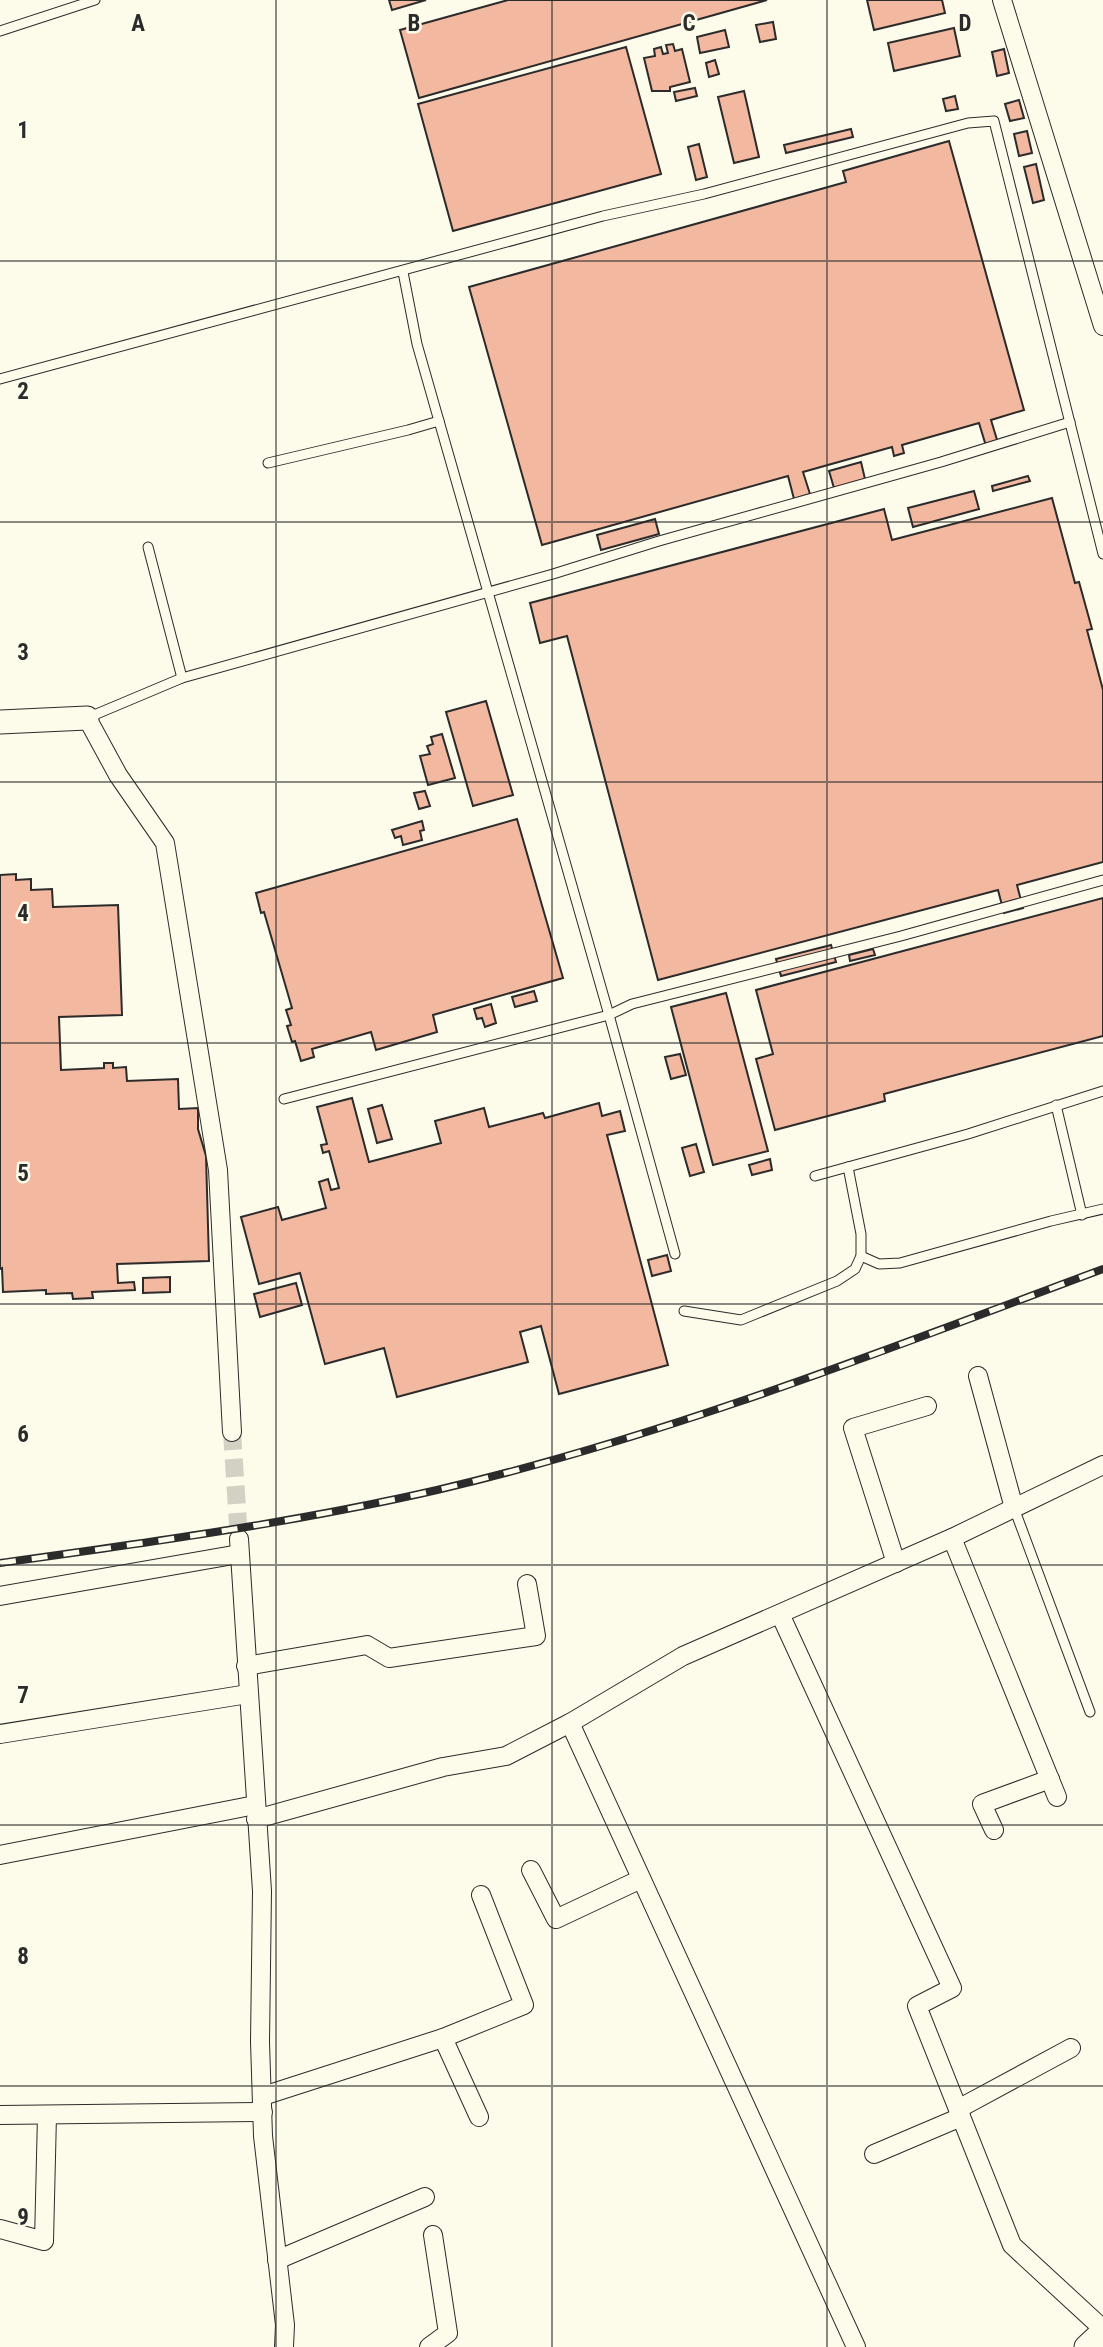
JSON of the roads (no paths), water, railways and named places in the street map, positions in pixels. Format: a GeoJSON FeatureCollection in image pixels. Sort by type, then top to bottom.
{"type":"FeatureCollection","features":[{"type":"Feature","properties":{"kind":"street"},"geometry":{"type":"LineString","coordinates":[[1002,0],[1103,326]]}},
{"type":"Feature","properties":{"kind":"street"},"geometry":{"type":"LineString","coordinates":[[0,722],[87,718],[118,775],[165,843],[218,1170],[232,1432]]}},
{"type":"Feature","properties":{"kind":"street"},"geometry":{"type":"LineString","coordinates":[[978,1376],[1014,1508]]}},
{"type":"Feature","properties":{"kind":"street"},"geometry":{"type":"LineString","coordinates":[[896,1563],[853,1428],[927,1406]]}},
{"type":"Feature","properties":{"kind":"street"},"geometry":{"type":"LineString","coordinates":[[0,1855],[256,1812],[443,1767],[506,1756],[570,1723],[683,1656],[952,1538],[1103,1465]]}},
{"type":"Feature","properties":{"kind":"street"},"geometry":{"type":"LineString","coordinates":[[952,1538],[1057,1797]]}},
{"type":"Feature","properties":{"kind":"street"},"geometry":{"type":"LineString","coordinates":[[0,1596],[239,1547],[262,1891],[260,2042],[263,2104],[285,2347]]}},
{"type":"Feature","properties":{"kind":"street"},"geometry":{"type":"LineString","coordinates":[[246,1667],[368,1645],[389,1658],[536,1636],[527,1584]]}},
{"type":"Feature","properties":{"kind":"street"},"geometry":{"type":"LineString","coordinates":[[780,1614],[952,1988],[917,2006],[1012,2245],[1103,2330],[1086,2347]]}},
{"type":"Feature","properties":{"kind":"street"},"geometry":{"type":"LineString","coordinates":[[0,1734],[248,1694]]}},
{"type":"Feature","properties":{"kind":"street"},"geometry":{"type":"LineString","coordinates":[[570,1723],[856,2347]]}},
{"type":"Feature","properties":{"kind":"street"},"geometry":{"type":"LineString","coordinates":[[994,1830],[982,1804],[1049,1779]]}},
{"type":"Feature","properties":{"kind":"street"},"geometry":{"type":"LineString","coordinates":[[531,1870],[556,1919],[641,1879]]}},
{"type":"Feature","properties":{"kind":"street"},"geometry":{"type":"LineString","coordinates":[[0,2115],[263,2104],[443,2038],[524,2005],[481,1895]]}},
{"type":"Feature","properties":{"kind":"street"},"geometry":{"type":"LineString","coordinates":[[443,2038],[479,2117]]}},
{"type":"Feature","properties":{"kind":"street"},"geometry":{"type":"LineString","coordinates":[[874,2154],[960,2113],[1071,2048]]}},
{"type":"Feature","properties":{"kind":"street"},"geometry":{"type":"LineString","coordinates":[[0,2229],[44,2241],[47,2115]]}},
{"type":"Feature","properties":{"kind":"street"},"geometry":{"type":"LineString","coordinates":[[278,2260],[425,2197]]}},
{"type":"Feature","properties":{"kind":"street"},"geometry":{"type":"LineString","coordinates":[[429,2347],[448,2333],[433,2235]]}},
{"type":"Feature","properties":{"kind":"lane"},"geometry":{"type":"LineString","coordinates":[[0,31],[95,0]]}},
{"type":"Feature","properties":{"kind":"lane"},"geometry":{"type":"LineString","coordinates":[[0,379],[603,216],[704,194],[968,123],[994,121],[1103,554]]}},
{"type":"Feature","properties":{"kind":"lane"},"geometry":{"type":"LineString","coordinates":[[403,272],[418,344],[439,421],[675,1254]]}},
{"type":"Feature","properties":{"kind":"lane"},"geometry":{"type":"LineString","coordinates":[[268,463],[439,421]]}},
{"type":"Feature","properties":{"kind":"lane"},"geometry":{"type":"LineString","coordinates":[[87,718],[182,678],[941,462],[1070,422]]}},
{"type":"Feature","properties":{"kind":"lane"},"geometry":{"type":"LineString","coordinates":[[148,547],[182,678]]}},
{"type":"Feature","properties":{"kind":"lane"},"geometry":{"type":"LineString","coordinates":[[284,1099],[609,1015],[632,1004],[901,936],[1103,880]]}},
{"type":"Feature","properties":{"kind":"lane"},"geometry":{"type":"LineString","coordinates":[[815,1176],[1103,1091]]}},
{"type":"Feature","properties":{"kind":"lane"},"geometry":{"type":"LineString","coordinates":[[1056,1105],[1082,1215]]}},
{"type":"Feature","properties":{"kind":"lane"},"geometry":{"type":"LineString","coordinates":[[684,1311],[741,1320],[837,1281],[855,1269],[861,1256],[861,1234],[848,1167]]}},
{"type":"Feature","properties":{"kind":"lane"},"geometry":{"type":"LineString","coordinates":[[861,1256],[878,1264],[900,1263],[1103,1209]]}},
{"type":"Feature","properties":{"kind":"lane"},"geometry":{"type":"LineString","coordinates":[[1014,1508],[1090,1712]]}},
{"type":"Feature","properties":{"kind":"tunnel"},"geometry":{"type":"LineString","coordinates":[[232,1432],[239,1539]]}},
{"type":"Feature","properties":{"kind":"railway"},"geometry":{"type":"LineString","coordinates":[[0,1563],[328,1513],[522,1469],[773,1390],[1103,1269]]}}]}
